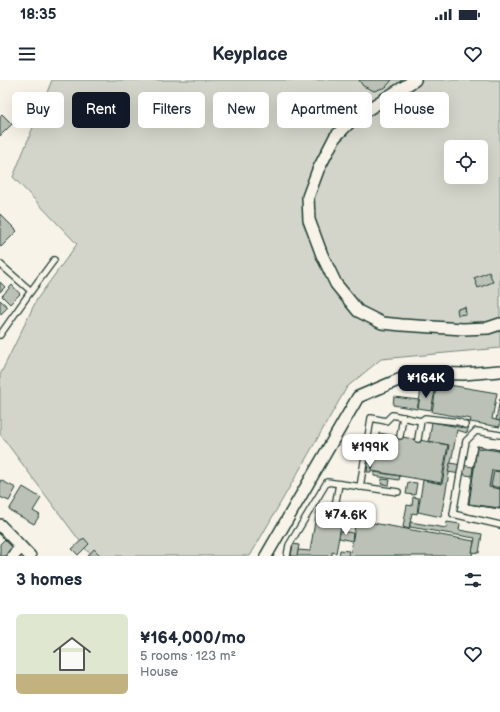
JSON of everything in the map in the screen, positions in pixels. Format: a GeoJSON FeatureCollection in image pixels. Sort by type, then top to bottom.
{"type":"FeatureCollection","features":[{"type":"Feature","properties":{"kind":"street"},"geometry":{"type":"LineString","coordinates":[[414,80],[354,118],[335,137],[318,170],[308,197],[309,220],[322,255],[336,284],[358,311],[382,323],[402,325],[463,329],[488,328],[500,324]]}},
{"type":"Feature","properties":{"kind":"street"},"geometry":{"type":"LineString","coordinates":[[266,556],[358,397],[403,378],[430,373],[463,374],[500,371]]}},
{"type":"Feature","properties":{"kind":"street"},"geometry":{"type":"LineString","coordinates":[[0,525],[30,556]]}},
{"type":"Feature","properties":{"kind":"street"},"geometry":{"type":"LineString","coordinates":[[14,556],[21,547]]}},
{"type":"Feature","properties":{"kind":"lane"},"geometry":{"type":"LineString","coordinates":[[0,334],[54,260]]}},
{"type":"Feature","properties":{"kind":"lane"},"geometry":{"type":"LineString","coordinates":[[0,264],[31,291]]}},
{"type":"Feature","properties":{"kind":"lane"},"geometry":{"type":"LineString","coordinates":[[360,487],[371,418],[386,421],[392,415],[421,421],[425,418],[459,422],[476,431],[500,435]]}},
{"type":"Feature","properties":{"kind":"lane"},"geometry":{"type":"LineString","coordinates":[[400,436],[403,418]]}},
{"type":"Feature","properties":{"kind":"lane"},"geometry":{"type":"LineString","coordinates":[[418,439],[421,421]]}},
{"type":"Feature","properties":{"kind":"lane"},"geometry":{"type":"LineString","coordinates":[[476,431],[466,441],[452,514],[500,525]]}},
{"type":"Feature","properties":{"kind":"lane"},"geometry":{"type":"LineString","coordinates":[[287,556],[289,545],[327,482],[398,492]]}},
{"type":"Feature","properties":{"kind":"lane"},"geometry":{"type":"LineString","coordinates":[[334,512],[339,484]]}},
{"type":"Feature","properties":{"kind":"shaded area"},"geometry":{"type":"Polygon","coordinates":[[[52,80],[500,80],[500,348],[381,359],[347,387],[250,556],[106,556],[88,552],[0,434],[0,375],[37,299],[77,244],[13,177],[33,128],[64,128],[64,92],[47,92],[52,80]]]}},
{"type":"Feature","properties":{"kind":"building"},"geometry":{"type":"Polygon","coordinates":[[[359,80],[392,80],[386,87],[374,91],[363,86],[359,80]]]}},
{"type":"Feature","properties":{"kind":"building"},"geometry":{"type":"Polygon","coordinates":[[[2,114],[12,124],[0,136],[0,116],[2,114]]]}},
{"type":"Feature","properties":{"kind":"building"},"geometry":{"type":"Polygon","coordinates":[[[0,214],[17,231],[1,247],[0,246],[0,214]]]}},
{"type":"Feature","properties":{"kind":"building"},"geometry":{"type":"Polygon","coordinates":[[[489,272],[493,282],[478,288],[474,278],[489,272]]]}},
{"type":"Feature","properties":{"kind":"building"},"geometry":{"type":"Polygon","coordinates":[[[0,282],[5,287],[0,292],[0,282]]]}},
{"type":"Feature","properties":{"kind":"building"},"geometry":{"type":"Polygon","coordinates":[[[12,285],[20,294],[10,304],[2,296],[12,285]]]}},
{"type":"Feature","properties":{"kind":"building"},"geometry":{"type":"Polygon","coordinates":[[[0,300],[8,307],[1,314],[0,312],[0,300]]]}},
{"type":"Feature","properties":{"kind":"building"},"geometry":{"type":"Polygon","coordinates":[[[465,307],[466,314],[458,315],[457,309],[465,307]]]}},
{"type":"Feature","properties":{"kind":"building"},"geometry":{"type":"Polygon","coordinates":[[[437,383],[497,393],[492,419],[500,421],[500,427],[470,422],[471,419],[432,412],[437,383]]]}},
{"type":"Feature","properties":{"kind":"building"},"geometry":{"type":"Polygon","coordinates":[[[421,389],[435,391],[431,410],[418,408],[421,389]]]}},
{"type":"Feature","properties":{"kind":"building"},"geometry":{"type":"Polygon","coordinates":[[[394,397],[419,400],[417,409],[393,405],[394,397]]]}},
{"type":"Feature","properties":{"kind":"building"},"geometry":{"type":"Polygon","coordinates":[[[500,399],[500,421],[496,420],[500,399]]]}},
{"type":"Feature","properties":{"kind":"building"},"geometry":{"type":"Polygon","coordinates":[[[465,421],[470,422],[467,433],[457,430],[441,517],[418,512],[423,480],[442,484],[449,445],[429,441],[432,422],[464,428],[465,421]]]}},
{"type":"Feature","properties":{"kind":"building"},"geometry":{"type":"Polygon","coordinates":[[[379,433],[448,445],[441,483],[372,471],[379,433]]]}},
{"type":"Feature","properties":{"kind":"building"},"geometry":{"type":"Polygon","coordinates":[[[477,446],[500,450],[500,472],[494,471],[491,486],[500,488],[500,509],[468,504],[477,446]]]}},
{"type":"Feature","properties":{"kind":"building"},"geometry":{"type":"Polygon","coordinates":[[[477,446],[500,450],[500,509],[468,504],[477,446]]]}},
{"type":"Feature","properties":{"kind":"building"},"geometry":{"type":"Polygon","coordinates":[[[477,448],[500,451],[500,471],[492,470],[489,487],[500,489],[500,508],[469,504],[477,448]]]}},
{"type":"Feature","properties":{"kind":"building"},"geometry":{"type":"Polygon","coordinates":[[[368,463],[372,463],[371,472],[367,472],[368,463]]]}},
{"type":"Feature","properties":{"kind":"building"},"geometry":{"type":"Polygon","coordinates":[[[450,463],[473,467],[472,476],[448,472],[450,463]]]}},
{"type":"Feature","properties":{"kind":"building"},"geometry":{"type":"Polygon","coordinates":[[[494,471],[500,472],[500,488],[491,486],[494,471]]]}},
{"type":"Feature","properties":{"kind":"building"},"geometry":{"type":"Polygon","coordinates":[[[374,472],[400,476],[399,480],[374,476],[374,472]]]}},
{"type":"Feature","properties":{"kind":"building"},"geometry":{"type":"Polygon","coordinates":[[[382,479],[390,480],[389,485],[381,484],[382,479]]]}},
{"type":"Feature","properties":{"kind":"building"},"geometry":{"type":"Polygon","coordinates":[[[0,480],[16,488],[9,501],[0,497],[0,480]]]}},
{"type":"Feature","properties":{"kind":"building"},"geometry":{"type":"Polygon","coordinates":[[[408,482],[417,483],[415,495],[406,494],[408,482]]]}},
{"type":"Feature","properties":{"kind":"building"},"geometry":{"type":"Polygon","coordinates":[[[23,487],[41,498],[33,511],[40,515],[34,524],[9,510],[23,487]]]}},
{"type":"Feature","properties":{"kind":"building"},"geometry":{"type":"Polygon","coordinates":[[[413,497],[419,498],[417,514],[412,513],[409,529],[403,527],[407,505],[412,506],[413,497]]]}},
{"type":"Feature","properties":{"kind":"building"},"geometry":{"type":"Polygon","coordinates":[[[317,510],[343,514],[340,532],[353,534],[352,539],[339,537],[336,553],[332,552],[332,556],[297,556],[298,550],[310,551],[317,510]]]}},
{"type":"Feature","properties":{"kind":"building"},"geometry":{"type":"Polygon","coordinates":[[[356,520],[474,541],[472,556],[350,556],[356,520]]]}},
{"type":"Feature","properties":{"kind":"building"},"geometry":{"type":"Polygon","coordinates":[[[410,522],[446,528],[447,522],[460,524],[459,530],[482,534],[479,553],[472,552],[475,538],[410,527],[410,522]]]}},
{"type":"Feature","properties":{"kind":"building"},"geometry":{"type":"Polygon","coordinates":[[[340,531],[353,533],[352,541],[339,538],[340,531]]]}},
{"type":"Feature","properties":{"kind":"building"},"geometry":{"type":"Polygon","coordinates":[[[6,538],[15,547],[5,556],[0,556],[0,544],[6,538]]]}},
{"type":"Feature","properties":{"kind":"building"},"geometry":{"type":"Polygon","coordinates":[[[84,538],[89,544],[78,555],[72,549],[84,538]]]}},
{"type":"Feature","properties":{"kind":"building"},"geometry":{"type":"Polygon","coordinates":[[[293,544],[299,545],[297,556],[291,556],[293,544]]]}},
{"type":"Feature","properties":{"kind":"building"},"geometry":{"type":"Polygon","coordinates":[[[94,549],[101,556],[88,556],[94,549]]]}},
{"type":"Feature","properties":{"kind":"building"},"geometry":{"type":"Polygon","coordinates":[[[340,550],[349,551],[348,556],[339,556],[340,550]]]}}]}
